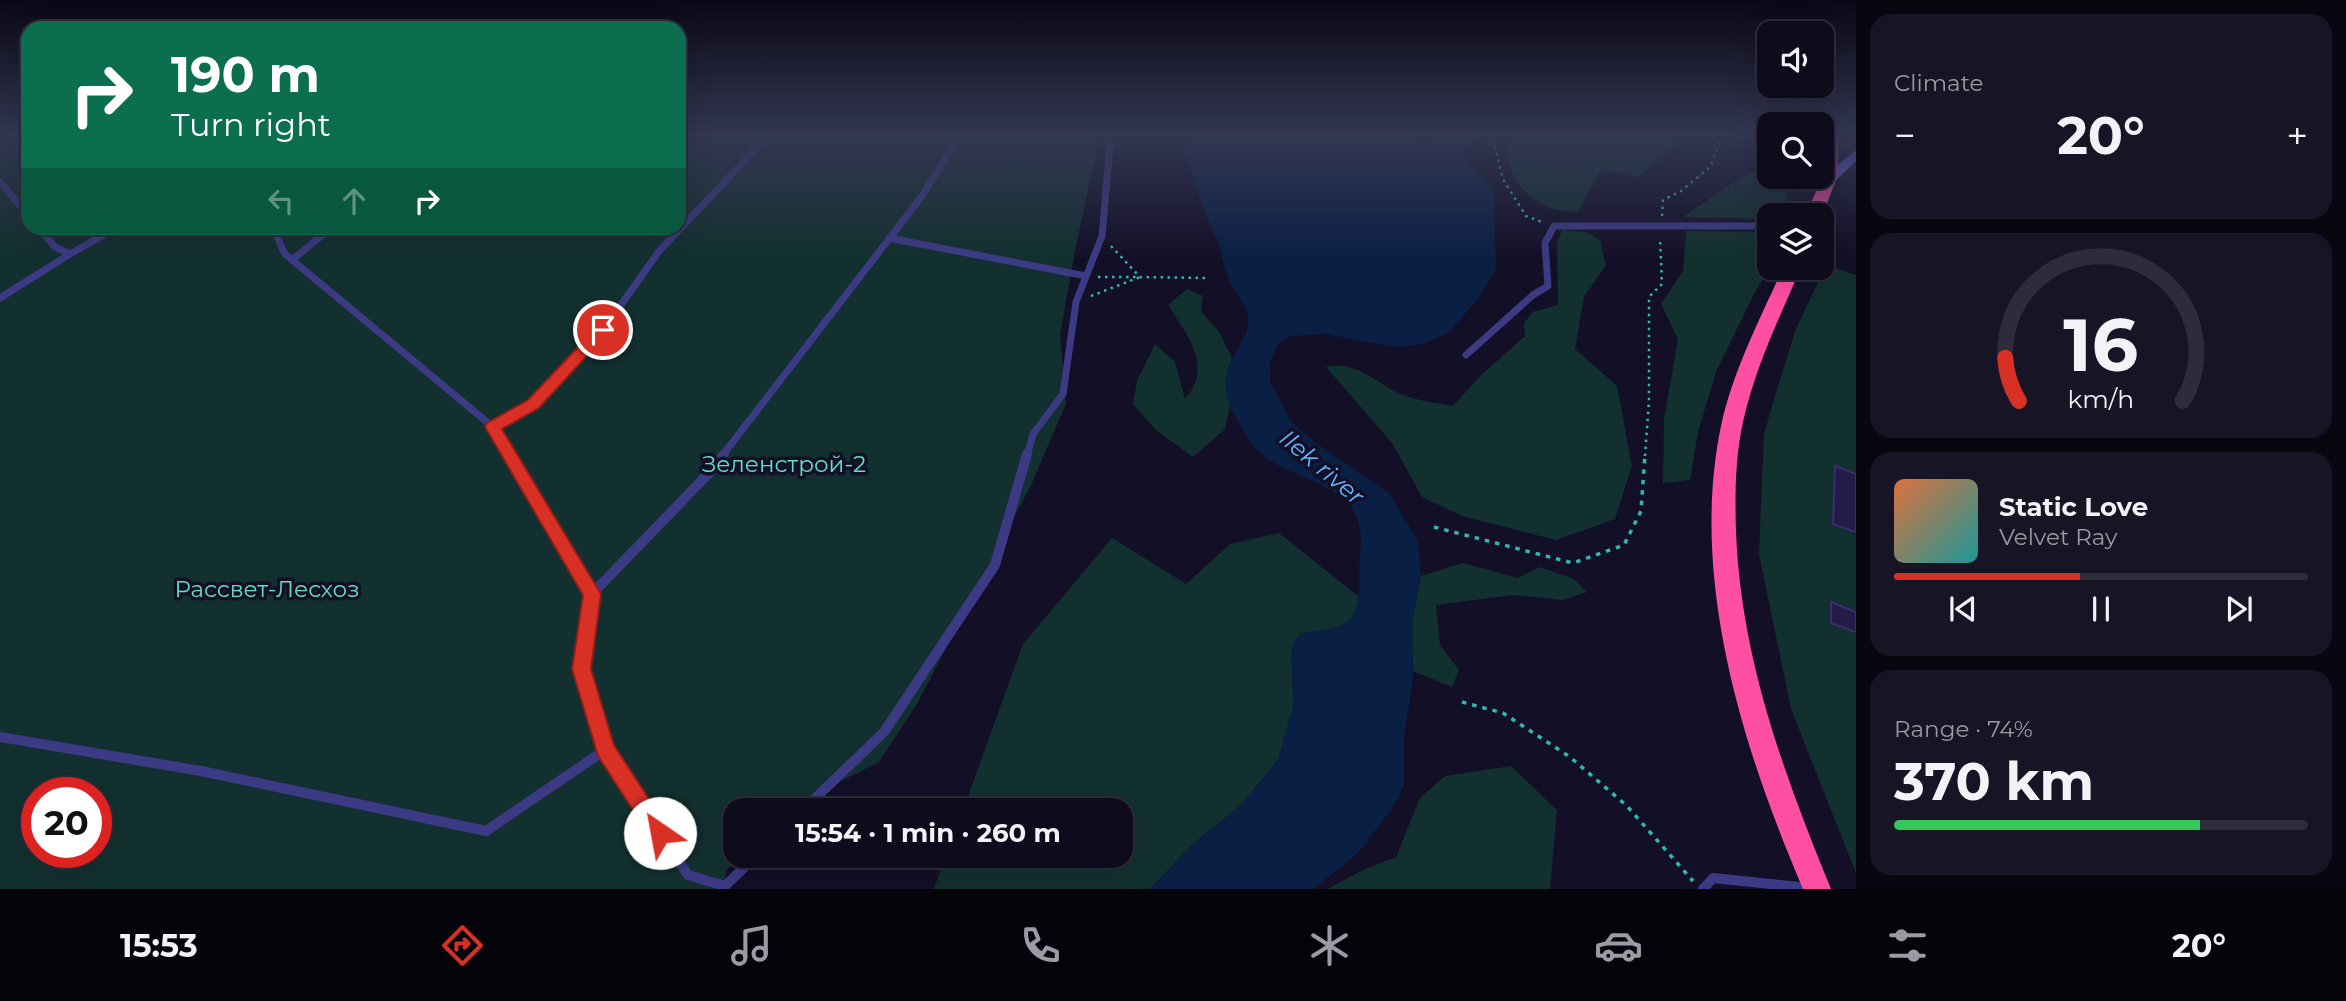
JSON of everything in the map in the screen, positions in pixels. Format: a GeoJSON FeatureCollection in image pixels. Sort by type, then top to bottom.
{"type":"FeatureCollection","features":[{"type":"Feature","properties":{"kind":"highway"},"geometry":{"type":"LineString","coordinates":[[1787,280],[1744,384],[1728,446],[1724,519],[1732,618],[1757,733],[1816,889]]}},
{"type":"Feature","properties":{"kind":"lane"},"geometry":{"type":"LineString","coordinates":[[686,223],[731,175]]}},
{"type":"Feature","properties":{"kind":"lane"},"geometry":{"type":"LineString","coordinates":[[744,868],[725,886],[688,875],[605,750],[582,669],[592,594],[711,471],[922,196],[935,175]]}},
{"type":"Feature","properties":{"kind":"lane"},"geometry":{"type":"LineString","coordinates":[[815,798],[884,732],[995,565],[1033,434],[1063,394],[1076,302],[1102,236],[1107,175]]}},
{"type":"Feature","properties":{"kind":"lane"},"geometry":{"type":"LineString","coordinates":[[0,182],[21,207]]}},
{"type":"Feature","properties":{"kind":"lane"},"geometry":{"type":"LineString","coordinates":[[1466,355],[1533,295],[1548,286],[1545,243],[1554,226],[1757,226]]}},
{"type":"Feature","properties":{"kind":"lane"},"geometry":{"type":"LineString","coordinates":[[45,235],[55,247],[70,254]]}},
{"type":"Feature","properties":{"kind":"lane"},"geometry":{"type":"LineString","coordinates":[[0,298],[104,235]]}},
{"type":"Feature","properties":{"kind":"lane"},"geometry":{"type":"LineString","coordinates":[[277,235],[285,254],[493,427],[592,594]]}},
{"type":"Feature","properties":{"kind":"lane"},"geometry":{"type":"LineString","coordinates":[[292,260],[322,235]]}},
{"type":"Feature","properties":{"kind":"lane"},"geometry":{"type":"LineString","coordinates":[[493,427],[533,404],[603,330],[660,250],[674,235]]}},
{"type":"Feature","properties":{"kind":"lane"},"geometry":{"type":"LineString","coordinates":[[890,238],[1086,276]]}},
{"type":"Feature","properties":{"kind":"lane"},"geometry":{"type":"LineString","coordinates":[[0,737],[201,771],[486,831],[605,750]]}},
{"type":"Feature","properties":{"kind":"lane"},"geometry":{"type":"LineString","coordinates":[[1701,889],[1713,878],[1816,889]]}},
{"type":"Feature","properties":{"kind":"path"},"geometry":{"type":"LineString","coordinates":[[1502,175],[1526,216],[1554,226]]}},
{"type":"Feature","properties":{"kind":"path"},"geometry":{"type":"LineString","coordinates":[[1434,527],[1573,563],[1623,545],[1641,511],[1649,401],[1648,297],[1662,284],[1660,236],[1665,228],[1660,210],[1663,200],[1681,191],[1700,175]]}},
{"type":"Feature","properties":{"kind":"path"},"geometry":{"type":"LineString","coordinates":[[1102,236],[1140,277]]}},
{"type":"Feature","properties":{"kind":"path"},"geometry":{"type":"LineString","coordinates":[[1086,276],[1208,278]]}},
{"type":"Feature","properties":{"kind":"path"},"geometry":{"type":"LineString","coordinates":[[1076,302],[1140,277]]}},
{"type":"Feature","properties":{"kind":"path"},"geometry":{"type":"LineString","coordinates":[[1462,702],[1503,713],[1570,757],[1627,806],[1701,889]]}},
{"type":"Feature","properties":{"kind":"green space"},"geometry":{"type":"Polygon","coordinates":[[[0,175],[21,175],[21,235],[686,235],[686,175],[1091,175],[1060,335],[1066,404],[1031,485],[917,704],[879,762],[808,798],[723,798],[723,868],[729,868],[724,889],[0,889],[0,175]]]}},
{"type":"Feature","properties":{"kind":"green space"},"geometry":{"type":"Polygon","coordinates":[[[1514,175],[1598,175],[1578,212],[1550,208],[1530,195],[1514,175]]]}},
{"type":"Feature","properties":{"kind":"green space"},"geometry":{"type":"Polygon","coordinates":[[[1746,175],[1757,175],[1757,189],[1789,189],[1785,203],[1757,203],[1757,219],[1683,217],[1746,175]]]}},
{"type":"Feature","properties":{"kind":"green space"},"geometry":{"type":"Polygon","coordinates":[[[1562,230],[1586,232],[1600,240],[1606,265],[1584,297],[1575,349],[1617,386],[1632,466],[1615,519],[1556,540],[1462,516],[1422,497],[1392,443],[1326,367],[1337,365],[1357,370],[1403,395],[1453,406],[1480,376],[1525,336],[1524,323],[1532,312],[1558,305],[1557,243],[1562,230]]]}},
{"type":"Feature","properties":{"kind":"green space"},"geometry":{"type":"Polygon","coordinates":[[[1686,231],[1757,232],[1757,280],[1763,280],[1716,372],[1698,432],[1690,480],[1663,483],[1664,419],[1678,339],[1661,304],[1683,271],[1686,231]]]}},
{"type":"Feature","properties":{"kind":"green space"},"geometry":{"type":"Polygon","coordinates":[[[1834,268],[1856,275],[1856,873],[1791,709],[1759,554],[1764,433],[1795,331],[1819,280],[1834,280],[1834,268]]]}},
{"type":"Feature","properties":{"kind":"green space"},"geometry":{"type":"Polygon","coordinates":[[[1187,289],[1203,296],[1201,311],[1219,332],[1232,358],[1225,381],[1230,406],[1225,429],[1193,457],[1157,431],[1133,404],[1137,381],[1155,344],[1175,362],[1185,399],[1193,387],[1197,375],[1194,351],[1168,305],[1187,289]]]}},
{"type":"Feature","properties":{"kind":"green space"},"geometry":{"type":"Polygon","coordinates":[[[1279,533],[1359,597],[1356,610],[1346,624],[1331,630],[1300,634],[1292,676],[1294,704],[1278,760],[1240,806],[1194,843],[1150,889],[934,889],[942,868],[1133,868],[1133,798],[967,798],[1023,644],[1112,538],[1186,584],[1230,544],[1279,533]]]}},
{"type":"Feature","properties":{"kind":"green space"},"geometry":{"type":"Polygon","coordinates":[[[1463,563],[1518,578],[1540,567],[1574,579],[1587,592],[1563,600],[1513,595],[1436,605],[1440,645],[1459,670],[1452,687],[1413,671],[1412,622],[1421,576],[1463,563]]]}},
{"type":"Feature","properties":{"kind":"green space"},"geometry":{"type":"Polygon","coordinates":[[[1511,766],[1557,810],[1550,889],[1327,889],[1396,857],[1420,798],[1445,776],[1511,766]]]}},
{"type":"Feature","properties":{"kind":"water","name":"Ilek river"},"geometry":{"type":"Polygon","coordinates":[[[1193,175],[1480,175],[1494,189],[1496,269],[1478,299],[1448,333],[1422,344],[1395,347],[1325,334],[1291,336],[1278,344],[1270,362],[1270,383],[1292,422],[1316,443],[1389,493],[1418,541],[1421,576],[1412,622],[1413,680],[1404,736],[1404,785],[1396,803],[1359,852],[1314,889],[1150,889],[1194,843],[1240,806],[1278,760],[1294,704],[1291,656],[1293,643],[1300,634],[1345,623],[1352,618],[1359,597],[1361,533],[1350,506],[1327,488],[1285,469],[1261,454],[1229,405],[1226,377],[1244,337],[1248,319],[1227,276],[1219,245],[1193,175]]]}},
{"type":"Feature","properties":{"kind":"building"},"geometry":{"type":"Polygon","coordinates":[[[1835,466],[1856,474],[1856,532],[1833,524],[1835,466]]]}},
{"type":"Feature","properties":{"kind":"building"},"geometry":{"type":"Polygon","coordinates":[[[1831,602],[1856,612],[1856,632],[1831,623],[1831,602]]]}},
{"type":"Feature","properties":{"kind":"route"},"geometry":{"type":"LineString","coordinates":[[603,330],[533,404],[493,427],[592,594],[582,669],[605,750],[660,833]]}},
{"type":"Feature","properties":{"kind":"park label","name":"Зеленстрой-2"},"geometry":{"type":"Point","coordinates":[784,464]}},
{"type":"Feature","properties":{"kind":"park label","name":"Рассвет-Лесхоз"},"geometry":{"type":"Point","coordinates":[267,589]}}]}
